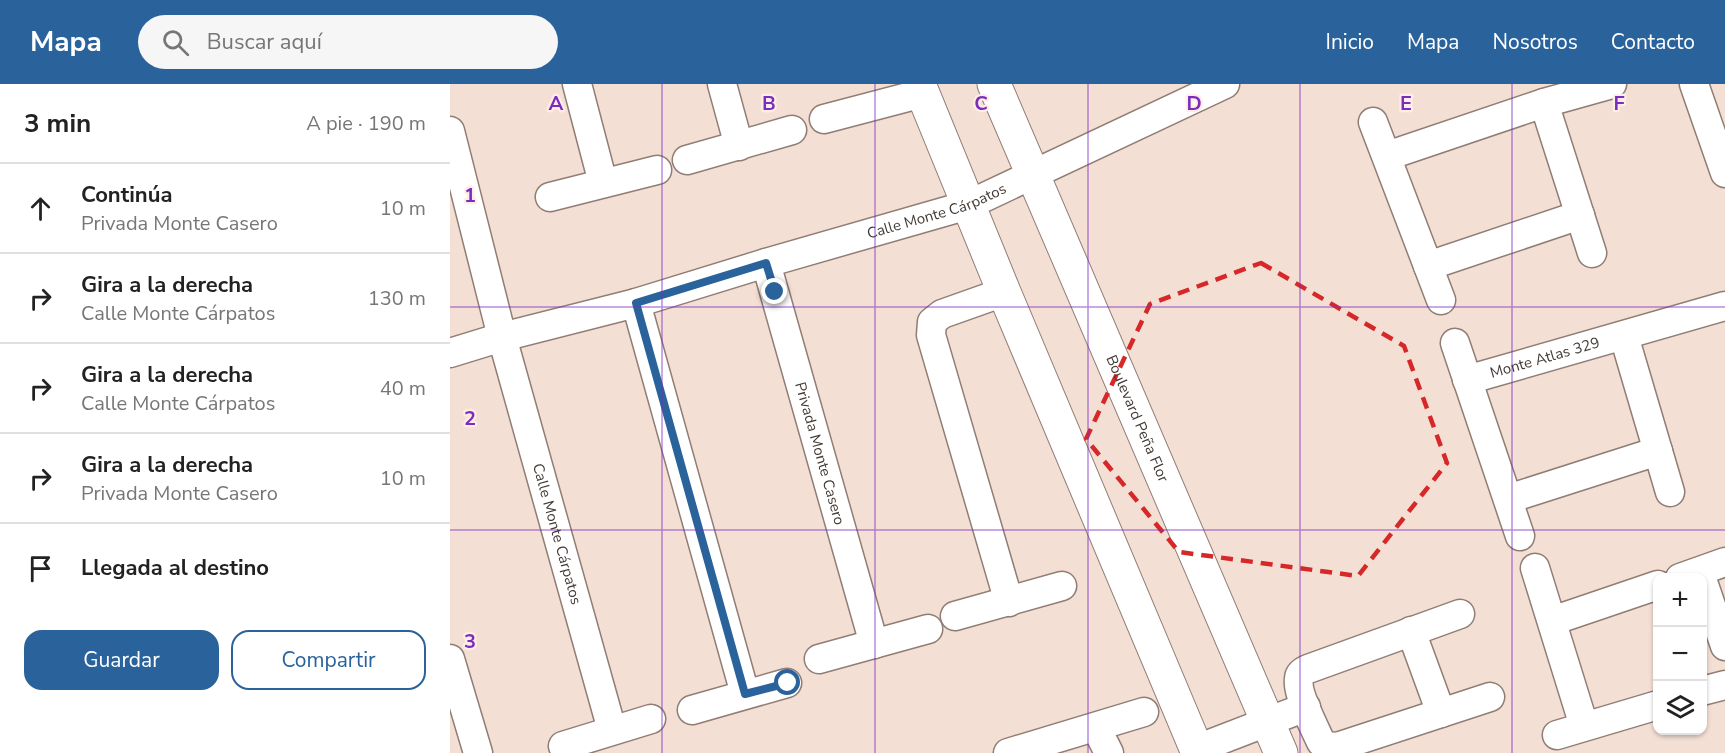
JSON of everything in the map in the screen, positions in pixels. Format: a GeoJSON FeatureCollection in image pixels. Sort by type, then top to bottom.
{"type":"FeatureCollection","features":[{"type":"Feature","properties":{"kind":"main road","name":"Boulevard Peña Flor"},"geometry":{"type":"LineString","coordinates":[[994,84],[1281,753]]}},
{"type":"Feature","properties":{"kind":"main road"},"geometry":{"type":"LineString","coordinates":[[921,88],[1197,751]]}},
{"type":"Feature","properties":{"kind":"street"},"geometry":{"type":"LineString","coordinates":[[577,84],[603,183]]}},
{"type":"Feature","properties":{"kind":"street"},"geometry":{"type":"LineString","coordinates":[[722,84],[739,146]]}},
{"type":"Feature","properties":{"kind":"street","name":"Calle Monte Cárpatos"},"geometry":{"type":"LineString","coordinates":[[450,353],[502,337],[636,303],[968,205],[1032,177],[1225,84]]}},
{"type":"Feature","properties":{"kind":"street"},"geometry":{"type":"LineString","coordinates":[[1387,156],[1544,103],[1612,84]]}},
{"type":"Feature","properties":{"kind":"street"},"geometry":{"type":"LineString","coordinates":[[1694,84],[1725,173]]}},
{"type":"Feature","properties":{"kind":"street"},"geometry":{"type":"LineString","coordinates":[[824,119],[921,88]]}},
{"type":"Feature","properties":{"kind":"street"},"geometry":{"type":"LineString","coordinates":[[1544,103],[1592,252]]}},
{"type":"Feature","properties":{"kind":"street"},"geometry":{"type":"LineString","coordinates":[[1373,122],[1441,300]]}},
{"type":"Feature","properties":{"kind":"street"},"geometry":{"type":"LineString","coordinates":[[687,160],[792,130]]}},
{"type":"Feature","properties":{"kind":"street"},"geometry":{"type":"LineString","coordinates":[[450,131],[502,337]]}},
{"type":"Feature","properties":{"kind":"street"},"geometry":{"type":"LineString","coordinates":[[550,197],[657,170]]}},
{"type":"Feature","properties":{"kind":"street"},"geometry":{"type":"LineString","coordinates":[[1428,266],[1580,214]]}},
{"type":"Feature","properties":{"kind":"street","name":"Privada Monte Casero"},"geometry":{"type":"LineString","coordinates":[[766,263],[874,644]]}},
{"type":"Feature","properties":{"kind":"street"},"geometry":{"type":"LineString","coordinates":[[1004,292],[942,314],[933,322],[931,335],[1009,602]]}},
{"type":"Feature","properties":{"kind":"street"},"geometry":{"type":"LineString","coordinates":[[636,303],[745,694]]}},
{"type":"Feature","properties":{"kind":"street","name":"Monte Atlas 329"},"geometry":{"type":"LineString","coordinates":[[1467,380],[1725,306]]}},
{"type":"Feature","properties":{"kind":"street"},"geometry":{"type":"LineString","coordinates":[[1624,336],[1670,492]]}},
{"type":"Feature","properties":{"kind":"street","name":"Calle Monte Cárpatos"},"geometry":{"type":"LineString","coordinates":[[502,337],[612,730]]}},
{"type":"Feature","properties":{"kind":"street"},"geometry":{"type":"LineString","coordinates":[[1455,343],[1520,536]]}},
{"type":"Feature","properties":{"kind":"street"},"geometry":{"type":"LineString","coordinates":[[1508,499],[1658,451]]}},
{"type":"Feature","properties":{"kind":"street"},"geometry":{"type":"LineString","coordinates":[[1534,568],[1584,726]]}},
{"type":"Feature","properties":{"kind":"street"},"geometry":{"type":"LineString","coordinates":[[955,616],[1062,586]]}},
{"type":"Feature","properties":{"kind":"street"},"geometry":{"type":"LineString","coordinates":[[1552,621],[1653,587]]}},
{"type":"Feature","properties":{"kind":"street"},"geometry":{"type":"LineString","coordinates":[[1707,589],[1725,646]]}},
{"type":"Feature","properties":{"kind":"street"},"geometry":{"type":"LineString","coordinates":[[1460,614],[1301,673],[1298,680],[1306,707],[1321,742],[1325,746],[1337,747],[1490,697]]}},
{"type":"Feature","properties":{"kind":"street"},"geometry":{"type":"LineString","coordinates":[[819,659],[928,629]]}},
{"type":"Feature","properties":{"kind":"street"},"geometry":{"type":"LineString","coordinates":[[1411,631],[1441,713]]}},
{"type":"Feature","properties":{"kind":"street"},"geometry":{"type":"LineString","coordinates":[[450,659],[478,753]]}},
{"type":"Feature","properties":{"kind":"street"},"geometry":{"type":"LineString","coordinates":[[692,710],[788,683]]}},
{"type":"Feature","properties":{"kind":"street"},"geometry":{"type":"LineString","coordinates":[[1707,690],[1725,685]]}},
{"type":"Feature","properties":{"kind":"street"},"geometry":{"type":"LineString","coordinates":[[1557,735],[1653,706]]}},
{"type":"Feature","properties":{"kind":"street"},"geometry":{"type":"LineString","coordinates":[[1197,751],[1306,707]]}},
{"type":"Feature","properties":{"kind":"street"},"geometry":{"type":"LineString","coordinates":[[1008,753],[1144,712]]}},
{"type":"Feature","properties":{"kind":"street"},"geometry":{"type":"LineString","coordinates":[[563,746],[651,719]]}},
{"type":"Feature","properties":{"kind":"street"},"geometry":{"type":"LineString","coordinates":[[1096,727],[1109,753]]}},
{"type":"Feature","properties":{"kind":"highlighted area"},"geometry":{"type":"Polygon","coordinates":[[[1261,263],[1404,346],[1447,463],[1358,576],[1179,552],[1086,439],[1150,304],[1261,263]]]}},
{"type":"Feature","properties":{"kind":"route"},"geometry":{"type":"LineString","coordinates":[[775,292],[766,263],[636,303],[745,694],[788,683]]}}]}
